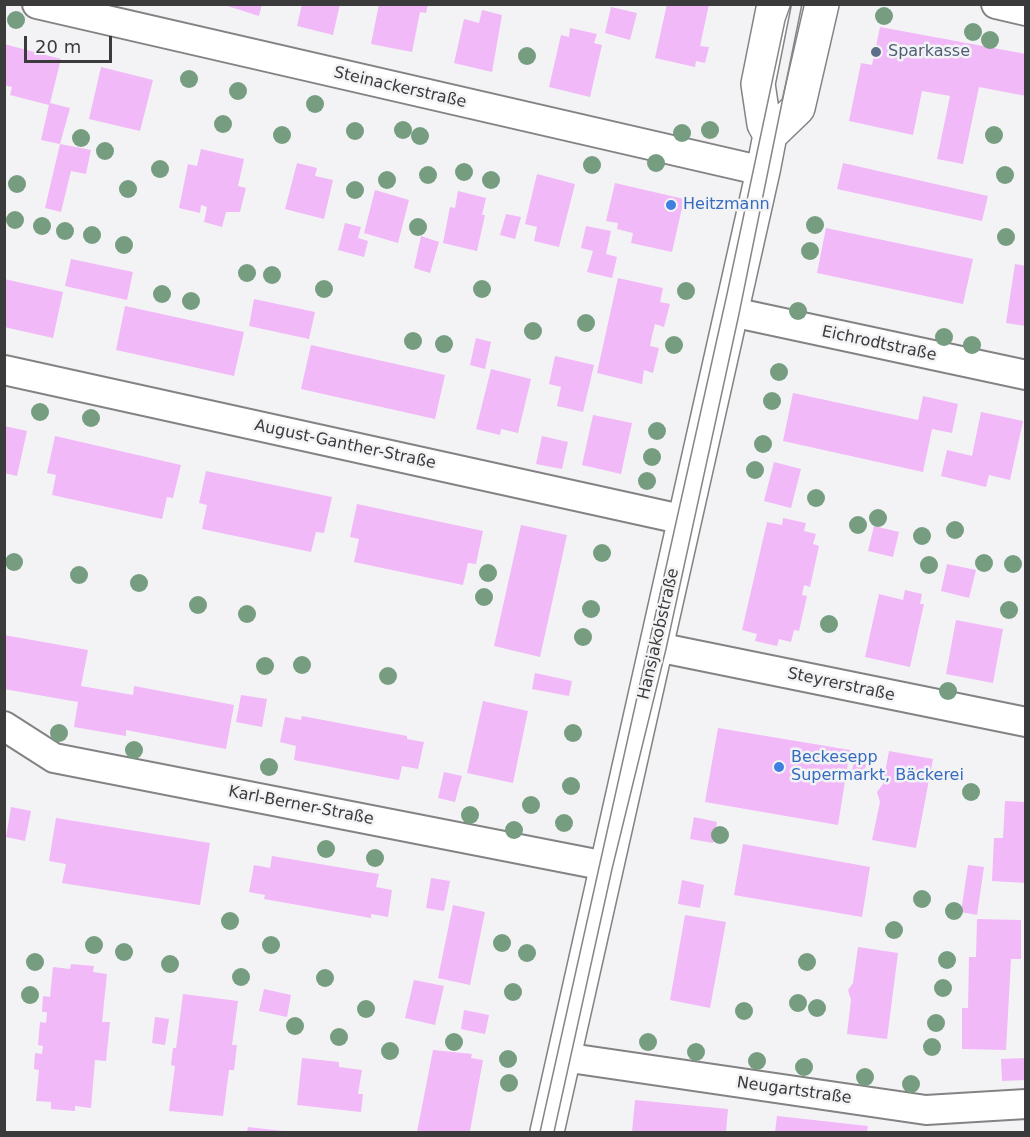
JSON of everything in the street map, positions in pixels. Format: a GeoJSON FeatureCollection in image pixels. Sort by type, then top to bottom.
{"type":"FeatureCollection","features":[{"type":"Feature","properties":{"kind":"street","name":"Steinackerstraße"},"geometry":{"type":"LineString","coordinates":[[37,4],[763,171]]}},
{"type":"Feature","properties":{"kind":"street","name":"Hansjakobstraße"},"geometry":{"type":"LineString","coordinates":[[547,1132],[763,171],[770,135],[764,124],[758,84],[774,4]]}},
{"type":"Feature","properties":{"kind":"street"},"geometry":{"type":"LineString","coordinates":[[770,135],[798,108],[822,4]]}},
{"type":"Feature","properties":{"kind":"street"},"geometry":{"type":"LineString","coordinates":[[996,4],[1026,11]]}},
{"type":"Feature","properties":{"kind":"street","name":"Eichrodtstraße"},"geometry":{"type":"LineString","coordinates":[[732,312],[1026,375]]}},
{"type":"Feature","properties":{"kind":"street","name":"August-Ganther-Straße"},"geometry":{"type":"LineString","coordinates":[[4,370],[685,520]]}},
{"type":"Feature","properties":{"kind":"street","name":"Steyrerstraße"},"geometry":{"type":"LineString","coordinates":[[657,646],[1026,722]]}},
{"type":"Feature","properties":{"kind":"street","name":"Karl-Berner-Straße"},"geometry":{"type":"LineString","coordinates":[[4,726],[54,758],[606,866]]}},
{"type":"Feature","properties":{"kind":"street","name":"Neugartstraße"},"geometry":{"type":"LineString","coordinates":[[563,1057],[925,1121],[1026,1104]]}},
{"type":"Feature","properties":{"kind":"building"},"geometry":{"type":"Polygon","coordinates":[[[221,4],[262,4],[259,16],[221,4]]]}},
{"type":"Feature","properties":{"kind":"building"},"geometry":{"type":"Polygon","coordinates":[[[302,4],[340,4],[333,35],[297,26],[302,4]]]}},
{"type":"Feature","properties":{"kind":"building"},"geometry":{"type":"Polygon","coordinates":[[[379,4],[428,4],[426,13],[420,12],[412,52],[371,44],[379,4]]]}},
{"type":"Feature","properties":{"kind":"building"},"geometry":{"type":"Polygon","coordinates":[[[667,4],[709,4],[700,46],[709,47],[705,63],[696,61],[695,67],[655,58],[667,4]]]}},
{"type":"Feature","properties":{"kind":"building"},"geometry":{"type":"Polygon","coordinates":[[[611,7],[637,13],[630,40],[605,33],[611,7]]]}},
{"type":"Feature","properties":{"kind":"building"},"geometry":{"type":"Polygon","coordinates":[[[482,10],[502,15],[492,72],[454,63],[464,19],[479,23],[482,10]]]}},
{"type":"Feature","properties":{"kind":"building"},"geometry":{"type":"Polygon","coordinates":[[[880,27],[1026,54],[1026,96],[979,87],[963,164],[937,159],[950,96],[922,91],[913,135],[849,121],[861,63],[872,65],[880,27]]]}},
{"type":"Feature","properties":{"kind":"building"},"geometry":{"type":"Polygon","coordinates":[[[570,28],[597,34],[594,43],[602,45],[590,97],[549,87],[561,35],[569,37],[570,28]]]}},
{"type":"Feature","properties":{"kind":"building"},"geometry":{"type":"Polygon","coordinates":[[[4,44],[61,59],[50,103],[70,108],[60,144],[41,140],[49,105],[10,95],[12,87],[4,85],[4,44]]]}},
{"type":"Feature","properties":{"kind":"building"},"geometry":{"type":"Polygon","coordinates":[[[101,67],[153,80],[140,131],[89,119],[101,67]]]}},
{"type":"Feature","properties":{"kind":"building"},"geometry":{"type":"Polygon","coordinates":[[[60,144],[91,150],[86,174],[71,171],[61,212],[45,208],[60,144]]]}},
{"type":"Feature","properties":{"kind":"building"},"geometry":{"type":"Polygon","coordinates":[[[201,149],[244,159],[238,186],[246,188],[240,212],[226,212],[222,227],[204,222],[207,207],[201,205],[200,213],[179,208],[188,164],[197,166],[201,149]]]}},
{"type":"Feature","properties":{"kind":"building"},"geometry":{"type":"Polygon","coordinates":[[[297,163],[317,168],[315,176],[333,180],[324,219],[285,209],[297,163]]]}},
{"type":"Feature","properties":{"kind":"building"},"geometry":{"type":"Polygon","coordinates":[[[843,163],[988,196],[982,221],[837,189],[843,163]]]}},
{"type":"Feature","properties":{"kind":"building"},"geometry":{"type":"Polygon","coordinates":[[[537,174],[575,184],[559,247],[534,241],[537,227],[525,224],[537,174]]]}},
{"type":"Feature","properties":{"kind":"building"},"geometry":{"type":"Polygon","coordinates":[[[615,183],[684,199],[672,252],[631,243],[633,233],[617,229],[618,223],[606,221],[615,183]]]}},
{"type":"Feature","properties":{"kind":"building"},"geometry":{"type":"Polygon","coordinates":[[[375,190],[409,200],[398,243],[364,233],[375,190]]]}},
{"type":"Feature","properties":{"kind":"building"},"geometry":{"type":"Polygon","coordinates":[[[458,191],[486,198],[482,215],[485,215],[477,251],[443,243],[450,207],[455,208],[458,191]]]}},
{"type":"Feature","properties":{"kind":"building"},"geometry":{"type":"Polygon","coordinates":[[[506,214],[521,217],[515,239],[500,235],[506,214]]]}},
{"type":"Feature","properties":{"kind":"building"},"geometry":{"type":"Polygon","coordinates":[[[345,223],[361,227],[358,238],[368,241],[364,257],[338,250],[345,223]]]}},
{"type":"Feature","properties":{"kind":"building"},"geometry":{"type":"Polygon","coordinates":[[[586,226],[611,231],[606,254],[617,257],[612,278],[587,272],[593,251],[581,248],[586,226]]]}},
{"type":"Feature","properties":{"kind":"building"},"geometry":{"type":"Polygon","coordinates":[[[826,228],[973,259],[963,304],[817,273],[826,228]]]}},
{"type":"Feature","properties":{"kind":"building"},"geometry":{"type":"Polygon","coordinates":[[[421,236],[439,242],[430,273],[414,268],[421,236]]]}},
{"type":"Feature","properties":{"kind":"building"},"geometry":{"type":"Polygon","coordinates":[[[71,259],[133,272],[127,300],[65,286],[71,259]]]}},
{"type":"Feature","properties":{"kind":"building"},"geometry":{"type":"Polygon","coordinates":[[[1015,264],[1026,266],[1026,326],[1006,323],[1015,264]]]}},
{"type":"Feature","properties":{"kind":"building"},"geometry":{"type":"Polygon","coordinates":[[[618,278],[663,288],[660,302],[670,304],[664,327],[655,324],[650,346],[659,348],[653,373],[644,370],[642,384],[597,373],[618,278]]]}},
{"type":"Feature","properties":{"kind":"building"},"geometry":{"type":"Polygon","coordinates":[[[4,279],[63,292],[53,338],[4,327],[4,279]]]}},
{"type":"Feature","properties":{"kind":"building"},"geometry":{"type":"Polygon","coordinates":[[[254,299],[315,312],[309,339],[249,326],[254,299]]]}},
{"type":"Feature","properties":{"kind":"building"},"geometry":{"type":"Polygon","coordinates":[[[125,306],[244,332],[234,376],[116,350],[125,306]]]}},
{"type":"Feature","properties":{"kind":"building"},"geometry":{"type":"Polygon","coordinates":[[[476,338],[491,342],[485,369],[470,365],[476,338]]]}},
{"type":"Feature","properties":{"kind":"building"},"geometry":{"type":"Polygon","coordinates":[[[311,345],[445,375],[435,419],[301,389],[311,345]]]}},
{"type":"Feature","properties":{"kind":"building"},"geometry":{"type":"Polygon","coordinates":[[[555,356],[594,365],[583,412],[557,406],[561,387],[549,384],[555,356]]]}},
{"type":"Feature","properties":{"kind":"building"},"geometry":{"type":"Polygon","coordinates":[[[491,369],[531,379],[518,433],[501,429],[500,435],[476,429],[491,369]]]}},
{"type":"Feature","properties":{"kind":"building"},"geometry":{"type":"Polygon","coordinates":[[[793,393],[918,420],[923,396],[958,404],[952,433],[932,429],[923,472],[783,441],[793,393]]]}},
{"type":"Feature","properties":{"kind":"building"},"geometry":{"type":"Polygon","coordinates":[[[981,412],[1023,421],[1010,480],[989,475],[986,487],[941,476],[947,450],[972,456],[981,412]]]}},
{"type":"Feature","properties":{"kind":"building"},"geometry":{"type":"Polygon","coordinates":[[[593,415],[632,423],[621,474],[582,465],[593,415]]]}},
{"type":"Feature","properties":{"kind":"building"},"geometry":{"type":"Polygon","coordinates":[[[4,426],[27,431],[17,476],[4,473],[4,426]]]}},
{"type":"Feature","properties":{"kind":"building"},"geometry":{"type":"Polygon","coordinates":[[[55,436],[181,465],[173,498],[167,497],[162,519],[52,495],[56,475],[47,473],[55,436]]]}},
{"type":"Feature","properties":{"kind":"building"},"geometry":{"type":"Polygon","coordinates":[[[542,436],[568,442],[562,469],[536,464],[542,436]]]}},
{"type":"Feature","properties":{"kind":"building"},"geometry":{"type":"Polygon","coordinates":[[[774,462],[801,469],[791,508],[764,501],[774,462]]]}},
{"type":"Feature","properties":{"kind":"building"},"geometry":{"type":"Polygon","coordinates":[[[206,471],[332,497],[324,533],[316,532],[311,552],[202,529],[207,505],[199,503],[206,471]]]}},
{"type":"Feature","properties":{"kind":"building"},"geometry":{"type":"Polygon","coordinates":[[[357,504],[483,531],[476,564],[468,563],[463,585],[354,562],[359,539],[350,537],[357,504]]]}},
{"type":"Feature","properties":{"kind":"building"},"geometry":{"type":"Polygon","coordinates":[[[783,518],[806,523],[804,531],[816,534],[813,544],[819,546],[810,587],[804,585],[802,595],[807,596],[799,631],[794,630],[791,642],[779,639],[777,646],[755,641],[757,634],[742,630],[767,522],[782,525],[783,518]]]}},
{"type":"Feature","properties":{"kind":"building"},"geometry":{"type":"Polygon","coordinates":[[[521,525],[567,535],[540,657],[494,646],[521,525]]]}},
{"type":"Feature","properties":{"kind":"building"},"geometry":{"type":"Polygon","coordinates":[[[874,526],[899,532],[893,557],[868,551],[874,526]]]}},
{"type":"Feature","properties":{"kind":"building"},"geometry":{"type":"Polygon","coordinates":[[[947,564],[976,570],[969,598],[941,591],[947,564]]]}},
{"type":"Feature","properties":{"kind":"building"},"geometry":{"type":"Polygon","coordinates":[[[905,590],[922,594],[920,604],[924,604],[910,667],[865,657],[879,594],[903,600],[905,590]]]}},
{"type":"Feature","properties":{"kind":"building"},"geometry":{"type":"Polygon","coordinates":[[[956,620],[1003,629],[993,683],[946,674],[956,620]]]}},
{"type":"Feature","properties":{"kind":"building"},"geometry":{"type":"Polygon","coordinates":[[[4,635],[88,650],[81,686],[133,695],[134,686],[234,705],[226,749],[126,730],[126,736],[74,727],[78,702],[4,689],[4,635]]]}},
{"type":"Feature","properties":{"kind":"building"},"geometry":{"type":"Polygon","coordinates":[[[535,673],[572,681],[569,696],[532,689],[535,673]]]}},
{"type":"Feature","properties":{"kind":"building"},"geometry":{"type":"Polygon","coordinates":[[[241,695],[267,699],[262,727],[236,722],[241,695]]]}},
{"type":"Feature","properties":{"kind":"building"},"geometry":{"type":"Polygon","coordinates":[[[483,701],[528,711],[513,783],[467,773],[483,701]]]}},
{"type":"Feature","properties":{"kind":"building"},"geometry":{"type":"Polygon","coordinates":[[[302,716],[407,736],[407,739],[424,742],[418,769],[402,766],[399,780],[294,760],[296,746],[280,742],[285,717],[301,720],[302,716]]]}},
{"type":"Feature","properties":{"kind":"building","name":"Beckesepp Supermarkt, Bäckerei"},"geometry":{"type":"Polygon","coordinates":[[[718,728],[850,750],[838,825],[705,802],[718,728]]]}},
{"type":"Feature","properties":{"kind":"building"},"geometry":{"type":"Polygon","coordinates":[[[889,751],[933,759],[916,848],[872,840],[880,802],[877,792],[883,784],[889,751]]]}},
{"type":"Feature","properties":{"kind":"building"},"geometry":{"type":"Polygon","coordinates":[[[855,753],[867,755],[864,779],[851,777],[855,753]]]}},
{"type":"Feature","properties":{"kind":"building"},"geometry":{"type":"Polygon","coordinates":[[[444,772],[462,776],[455,802],[438,798],[444,772]]]}},
{"type":"Feature","properties":{"kind":"building"},"geometry":{"type":"Polygon","coordinates":[[[1005,801],[1026,802],[1026,883],[992,881],[994,838],[1003,838],[1005,801]]]}},
{"type":"Feature","properties":{"kind":"building"},"geometry":{"type":"Polygon","coordinates":[[[11,807],[31,811],[25,841],[6,837],[11,807]]]}},
{"type":"Feature","properties":{"kind":"building"},"geometry":{"type":"Polygon","coordinates":[[[694,817],[717,822],[713,843],[690,839],[694,817]]]}},
{"type":"Feature","properties":{"kind":"building"},"geometry":{"type":"Polygon","coordinates":[[[56,818],[210,843],[200,905],[62,883],[66,864],[49,861],[56,818]]]}},
{"type":"Feature","properties":{"kind":"building"},"geometry":{"type":"Polygon","coordinates":[[[743,844],[870,867],[862,917],[734,895],[743,844]]]}},
{"type":"Feature","properties":{"kind":"building"},"geometry":{"type":"Polygon","coordinates":[[[272,856],[379,874],[376,887],[392,890],[388,917],[371,914],[371,918],[264,899],[265,895],[249,892],[254,865],[270,868],[272,856]]]}},
{"type":"Feature","properties":{"kind":"building"},"geometry":{"type":"Polygon","coordinates":[[[968,865],[984,867],[977,915],[961,912],[968,865]]]}},
{"type":"Feature","properties":{"kind":"building"},"geometry":{"type":"Polygon","coordinates":[[[431,878],[450,881],[444,911],[426,908],[431,878]]]}},
{"type":"Feature","properties":{"kind":"building"},"geometry":{"type":"Polygon","coordinates":[[[682,880],[704,885],[700,908],[678,904],[682,880]]]}},
{"type":"Feature","properties":{"kind":"building"},"geometry":{"type":"Polygon","coordinates":[[[453,905],[485,912],[470,985],[438,978],[453,905]]]}},
{"type":"Feature","properties":{"kind":"building"},"geometry":{"type":"Polygon","coordinates":[[[685,915],[726,922],[710,1008],[670,1000],[685,915]]]}},
{"type":"Feature","properties":{"kind":"building"},"geometry":{"type":"Polygon","coordinates":[[[977,919],[1021,920],[1021,959],[1011,959],[1006,1050],[962,1049],[962,1008],[968,1008],[969,957],[976,957],[977,919]]]}},
{"type":"Feature","properties":{"kind":"building"},"geometry":{"type":"Polygon","coordinates":[[[858,947],[898,953],[887,1039],[847,1034],[851,1000],[848,990],[853,983],[858,947]]]}},
{"type":"Feature","properties":{"kind":"building"},"geometry":{"type":"Polygon","coordinates":[[[71,964],[94,966],[93,972],[107,974],[102,1022],[110,1022],[106,1061],[95,1060],[91,1108],[75,1106],[75,1111],[51,1109],[51,1102],[36,1101],[39,1070],[34,1069],[35,1053],[42,1054],[43,1046],[38,1045],[40,1022],[46,1023],[47,1012],[42,1012],[43,996],[50,997],[53,967],[70,969],[71,964]]]}},
{"type":"Feature","properties":{"kind":"building"},"geometry":{"type":"Polygon","coordinates":[[[414,980],[444,986],[435,1025],[405,1018],[414,980]]]}},
{"type":"Feature","properties":{"kind":"building"},"geometry":{"type":"Polygon","coordinates":[[[264,989],[291,995],[287,1017],[259,1011],[264,989]]]}},
{"type":"Feature","properties":{"kind":"building"},"geometry":{"type":"Polygon","coordinates":[[[183,994],[238,1001],[232,1045],[237,1045],[234,1070],[229,1070],[223,1116],[169,1111],[175,1066],[171,1065],[173,1048],[176,1048],[183,994]]]}},
{"type":"Feature","properties":{"kind":"building"},"geometry":{"type":"Polygon","coordinates":[[[464,1010],[489,1015],[485,1034],[461,1029],[464,1010]]]}},
{"type":"Feature","properties":{"kind":"building"},"geometry":{"type":"Polygon","coordinates":[[[155,1017],[169,1019],[165,1045],[152,1043],[155,1017]]]}},
{"type":"Feature","properties":{"kind":"building"},"geometry":{"type":"Polygon","coordinates":[[[433,1050],[472,1054],[471,1058],[483,1060],[470,1131],[417,1132],[433,1050]]]}},
{"type":"Feature","properties":{"kind":"building"},"geometry":{"type":"Polygon","coordinates":[[[302,1058],[339,1062],[339,1067],[362,1070],[358,1094],[363,1094],[361,1112],[297,1105],[302,1058]]]}},
{"type":"Feature","properties":{"kind":"building"},"geometry":{"type":"Polygon","coordinates":[[[1026,1058],[1026,1080],[1002,1081],[1001,1059],[1026,1058]]]}},
{"type":"Feature","properties":{"kind":"building"},"geometry":{"type":"Polygon","coordinates":[[[635,1100],[728,1109],[726,1132],[632,1132],[635,1100]]]}},
{"type":"Feature","properties":{"kind":"building"},"geometry":{"type":"Polygon","coordinates":[[[777,1116],[868,1126],[867,1132],[775,1132],[777,1116]]]}},
{"type":"Feature","properties":{"kind":"building"},"geometry":{"type":"Polygon","coordinates":[[[248,1127],[283,1131],[283,1132],[247,1132],[248,1127]]]}},
{"type":"Feature","properties":{"kind":"tram line"},"geometry":{"type":"LineString","coordinates":[[540,1132],[727,294],[785,21],[791,4]]}},
{"type":"Feature","properties":{"kind":"tram line"},"geometry":{"type":"LineString","coordinates":[[554,1132],[612,869],[666,649],[739,314],[802,4]]}},
{"type":"Feature","properties":{"kind":"place","name":"Sparkasse"},"geometry":{"type":"Point","coordinates":[876,52]}},
{"type":"Feature","properties":{"kind":"place","name":"Heitzmann"},"geometry":{"type":"Point","coordinates":[671,205]}},
{"type":"Feature","properties":{"kind":"place","name":"Beckesepp Supermarkt, Bäckerei"},"geometry":{"type":"Point","coordinates":[779,767]}}]}
